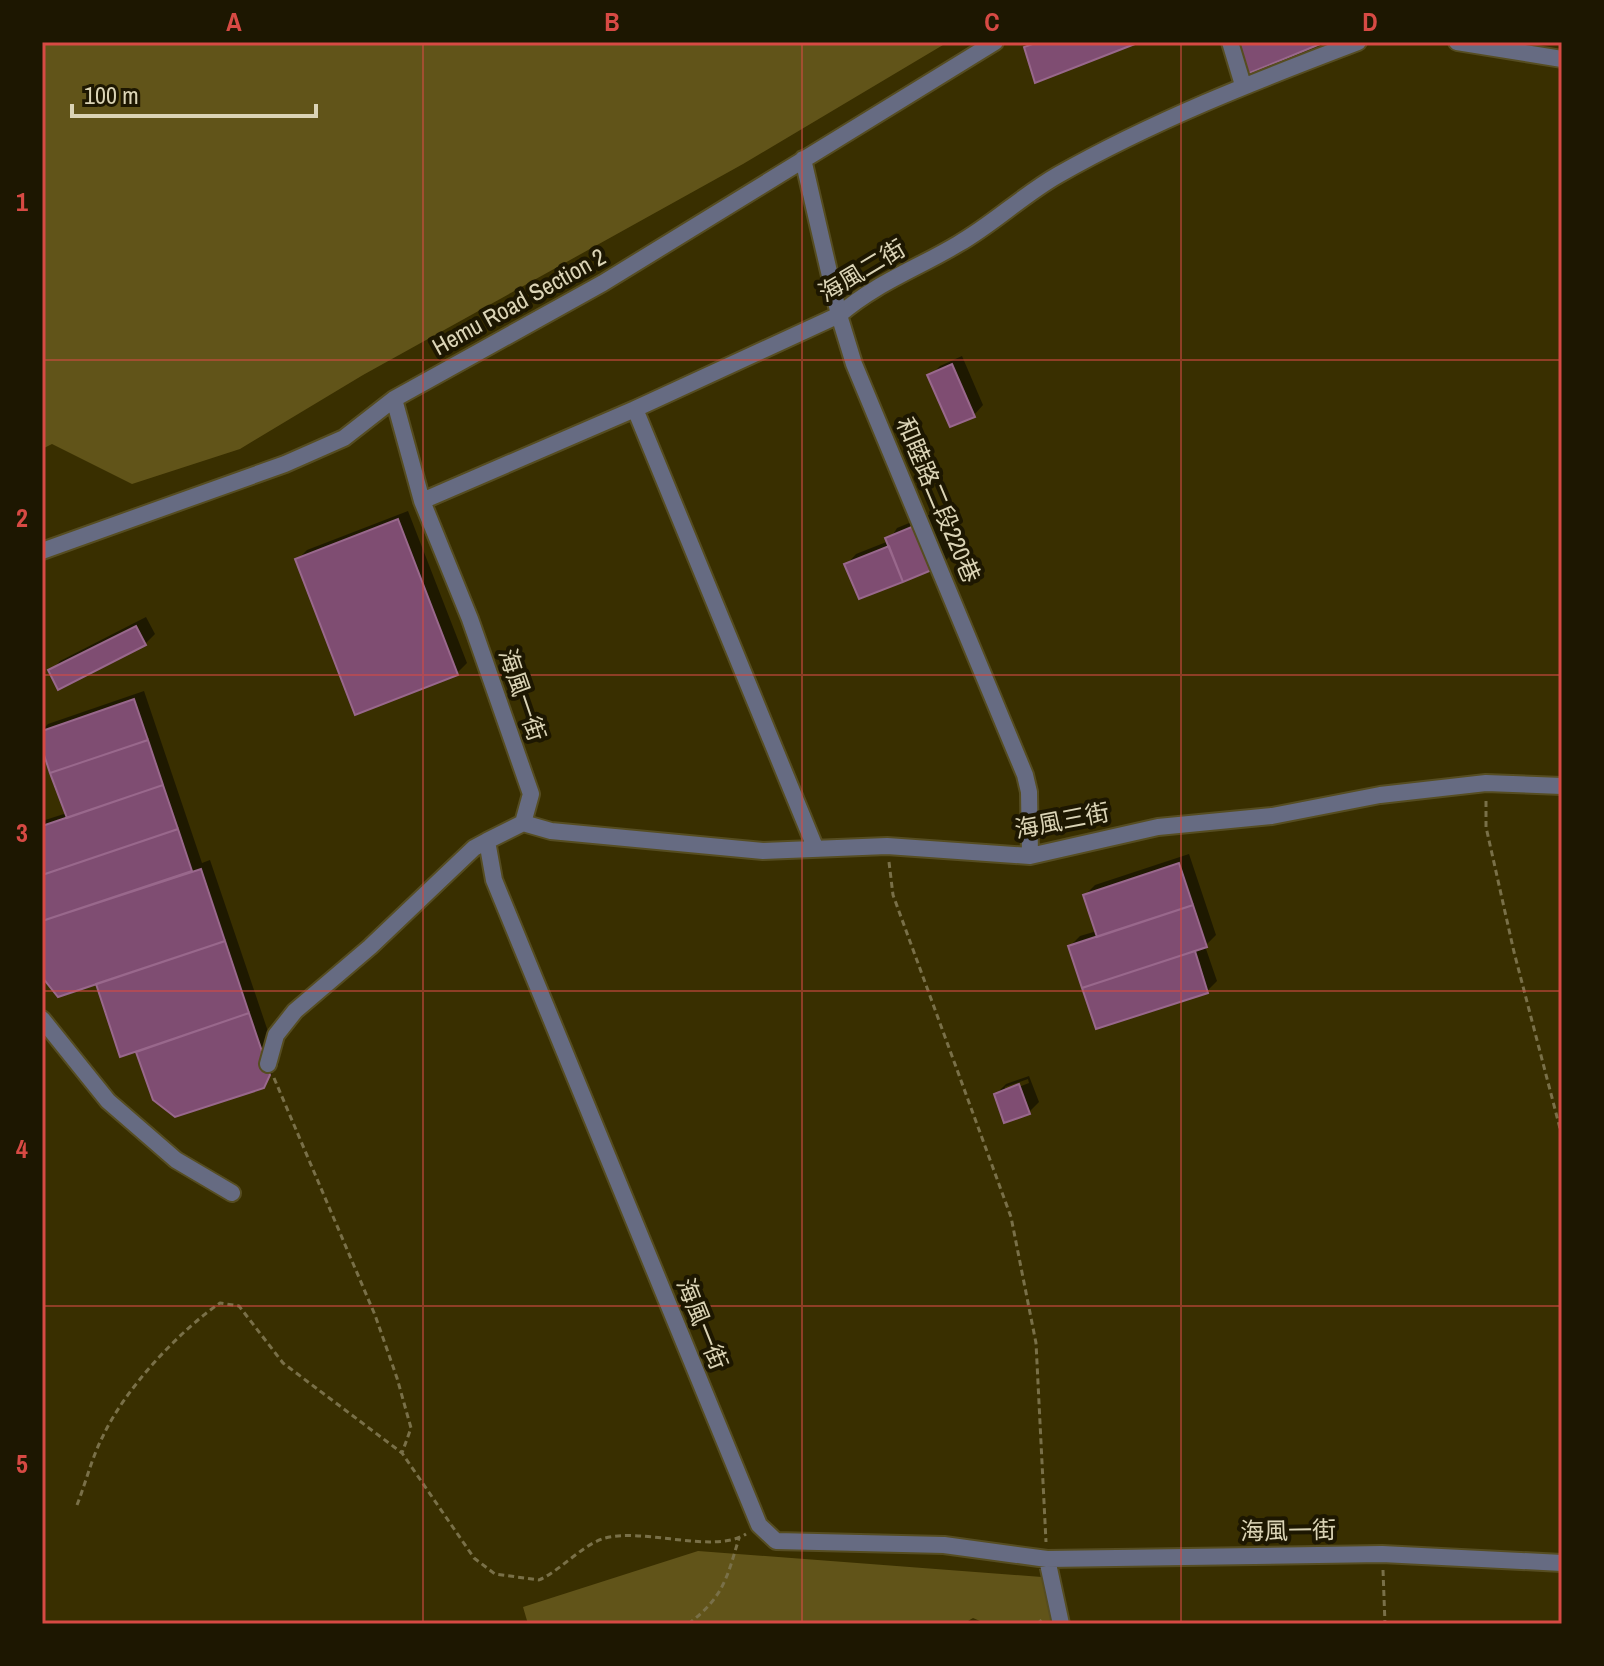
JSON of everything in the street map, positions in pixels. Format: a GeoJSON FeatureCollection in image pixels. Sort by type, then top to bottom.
{"type":"FeatureCollection","features":[{"type":"Feature","properties":{"kind":"street","name":"Hemu Road Section 2"},"geometry":{"type":"LineString","coordinates":[[42,551],[285,464],[344,438],[394,399],[603,283],[995,42]]}},
{"type":"Feature","properties":{"kind":"street"},"geometry":{"type":"LineString","coordinates":[[1230,42],[1243,85]]}},
{"type":"Feature","properties":{"kind":"street","name":"海風二街"},"geometry":{"type":"LineString","coordinates":[[422,501],[635,409],[839,315],[866,291],[959,244],[1054,177],[1121,141],[1243,85],[1358,42]]}},
{"type":"Feature","properties":{"kind":"street"},"geometry":{"type":"LineString","coordinates":[[1457,42],[1562,59]]}},
{"type":"Feature","properties":{"kind":"street","name":"和睦路二段220巷"},"geometry":{"type":"LineString","coordinates":[[803,159],[839,315],[854,364],[1025,775],[1029,792],[1030,856]]}},
{"type":"Feature","properties":{"kind":"street","name":"海風一街"},"geometry":{"type":"LineString","coordinates":[[394,399],[422,501],[470,619],[531,794],[523,823]]}},
{"type":"Feature","properties":{"kind":"street"},"geometry":{"type":"LineString","coordinates":[[635,409],[815,847]]}},
{"type":"Feature","properties":{"kind":"street","name":"海風三街"},"geometry":{"type":"LineString","coordinates":[[523,823],[551,831],[763,851],[887,846],[1030,856],[1158,827],[1272,816],[1380,795],[1486,783],[1562,786]]}},
{"type":"Feature","properties":{"kind":"street"},"geometry":{"type":"LineString","coordinates":[[268,1064],[276,1035],[295,1011],[370,947],[474,848],[523,823]]}},
{"type":"Feature","properties":{"kind":"street","name":"海風一街"},"geometry":{"type":"LineString","coordinates":[[487,841],[494,880],[759,1525],[776,1541],[944,1545],[1047,1559],[1382,1554],[1562,1563]]}},
{"type":"Feature","properties":{"kind":"street"},"geometry":{"type":"LineString","coordinates":[[42,1019],[108,1101],[176,1160],[232,1193]]}},
{"type":"Feature","properties":{"kind":"street"},"geometry":{"type":"LineString","coordinates":[[1047,1559],[1061,1624]]}},
{"type":"Feature","properties":{"kind":"path"},"geometry":{"type":"LineString","coordinates":[[1486,783],[1486,827],[1514,952],[1562,1136]]}},
{"type":"Feature","properties":{"kind":"path"},"geometry":{"type":"LineString","coordinates":[[887,846],[893,895],[1011,1217],[1036,1343],[1047,1559]]}},
{"type":"Feature","properties":{"kind":"path"},"geometry":{"type":"LineString","coordinates":[[268,1064],[375,1315],[397,1378],[411,1428],[402,1453]]}},
{"type":"Feature","properties":{"kind":"path"},"geometry":{"type":"LineString","coordinates":[[77,1505],[103,1434],[145,1374],[200,1316],[220,1303],[239,1306],[283,1363],[402,1453],[474,1558],[495,1574],[513,1579],[539,1580],[602,1539],[739,1538],[759,1525]]}},
{"type":"Feature","properties":{"kind":"path"},"geometry":{"type":"LineString","coordinates":[[688,1624],[710,1608],[724,1586],[739,1538]]}},
{"type":"Feature","properties":{"kind":"path"},"geometry":{"type":"LineString","coordinates":[[1382,1554],[1385,1624]]}},
{"type":"Feature","properties":{"kind":"shaded area"},"geometry":{"type":"Polygon","coordinates":[[[42,42],[948,42],[743,164],[363,375],[240,449],[132,484],[52,444],[42,449],[42,42]]]}},
{"type":"Feature","properties":{"kind":"shaded area"},"geometry":{"type":"Polygon","coordinates":[[[698,1551],[1042,1577],[1061,1624],[987,1624],[973,1618],[963,1624],[528,1624],[523,1607],[698,1551]]]}},
{"type":"Feature","properties":{"kind":"building"},"geometry":{"type":"Polygon","coordinates":[[[1038,42],[1140,42],[1035,83],[1024,47],[1038,42]]]}},
{"type":"Feature","properties":{"kind":"building"},"geometry":{"type":"Polygon","coordinates":[[[1234,42],[1325,42],[1247,74],[1234,42]]]}},
{"type":"Feature","properties":{"kind":"building"},"geometry":{"type":"Polygon","coordinates":[[[952,364],[975,417],[950,427],[927,375],[952,364]]]}},
{"type":"Feature","properties":{"kind":"building"},"geometry":{"type":"Polygon","coordinates":[[[398,519],[458,675],[355,715],[295,559],[398,519]]]}},
{"type":"Feature","properties":{"kind":"building"},"geometry":{"type":"Polygon","coordinates":[[[926,521],[944,565],[903,582],[885,538],[926,521]]]}},
{"type":"Feature","properties":{"kind":"building"},"geometry":{"type":"Polygon","coordinates":[[[889,546],[903,582],[859,599],[844,564],[889,546]]]}},
{"type":"Feature","properties":{"kind":"building"},"geometry":{"type":"Polygon","coordinates":[[[136,626],[146,645],[58,690],[48,670],[136,626]]]}},
{"type":"Feature","properties":{"kind":"building"},"geometry":{"type":"Polygon","coordinates":[[[134,699],[148,740],[50,773],[42,749],[42,731],[134,699]]]}},
{"type":"Feature","properties":{"kind":"building"},"geometry":{"type":"Polygon","coordinates":[[[148,740],[163,785],[67,818],[50,773],[148,740]]]}},
{"type":"Feature","properties":{"kind":"building"},"geometry":{"type":"Polygon","coordinates":[[[163,785],[178,829],[42,875],[42,826],[163,785]]]}},
{"type":"Feature","properties":{"kind":"building"},"geometry":{"type":"Polygon","coordinates":[[[178,829],[192,871],[42,921],[42,875],[178,829]]]}},
{"type":"Feature","properties":{"kind":"building"},"geometry":{"type":"Polygon","coordinates":[[[1179,863],[1193,905],[1097,937],[1083,895],[1179,863]]]}},
{"type":"Feature","properties":{"kind":"building"},"geometry":{"type":"Polygon","coordinates":[[[201,869],[225,941],[58,997],[42,977],[42,921],[201,869]]]}},
{"type":"Feature","properties":{"kind":"building"},"geometry":{"type":"Polygon","coordinates":[[[1193,905],[1207,947],[1082,988],[1068,946],[1193,905]]]}},
{"type":"Feature","properties":{"kind":"building"},"geometry":{"type":"Polygon","coordinates":[[[225,941],[249,1013],[120,1057],[96,984],[225,941]]]}},
{"type":"Feature","properties":{"kind":"building"},"geometry":{"type":"Polygon","coordinates":[[[1195,951],[1208,993],[1096,1029],[1082,988],[1195,951]]]}},
{"type":"Feature","properties":{"kind":"building"},"geometry":{"type":"Polygon","coordinates":[[[249,1013],[270,1075],[264,1088],[175,1117],[153,1100],[136,1052],[249,1013]]]}},
{"type":"Feature","properties":{"kind":"building"},"geometry":{"type":"Polygon","coordinates":[[[1019,1084],[1030,1114],[1004,1123],[994,1094],[1019,1084]]]}}]}
